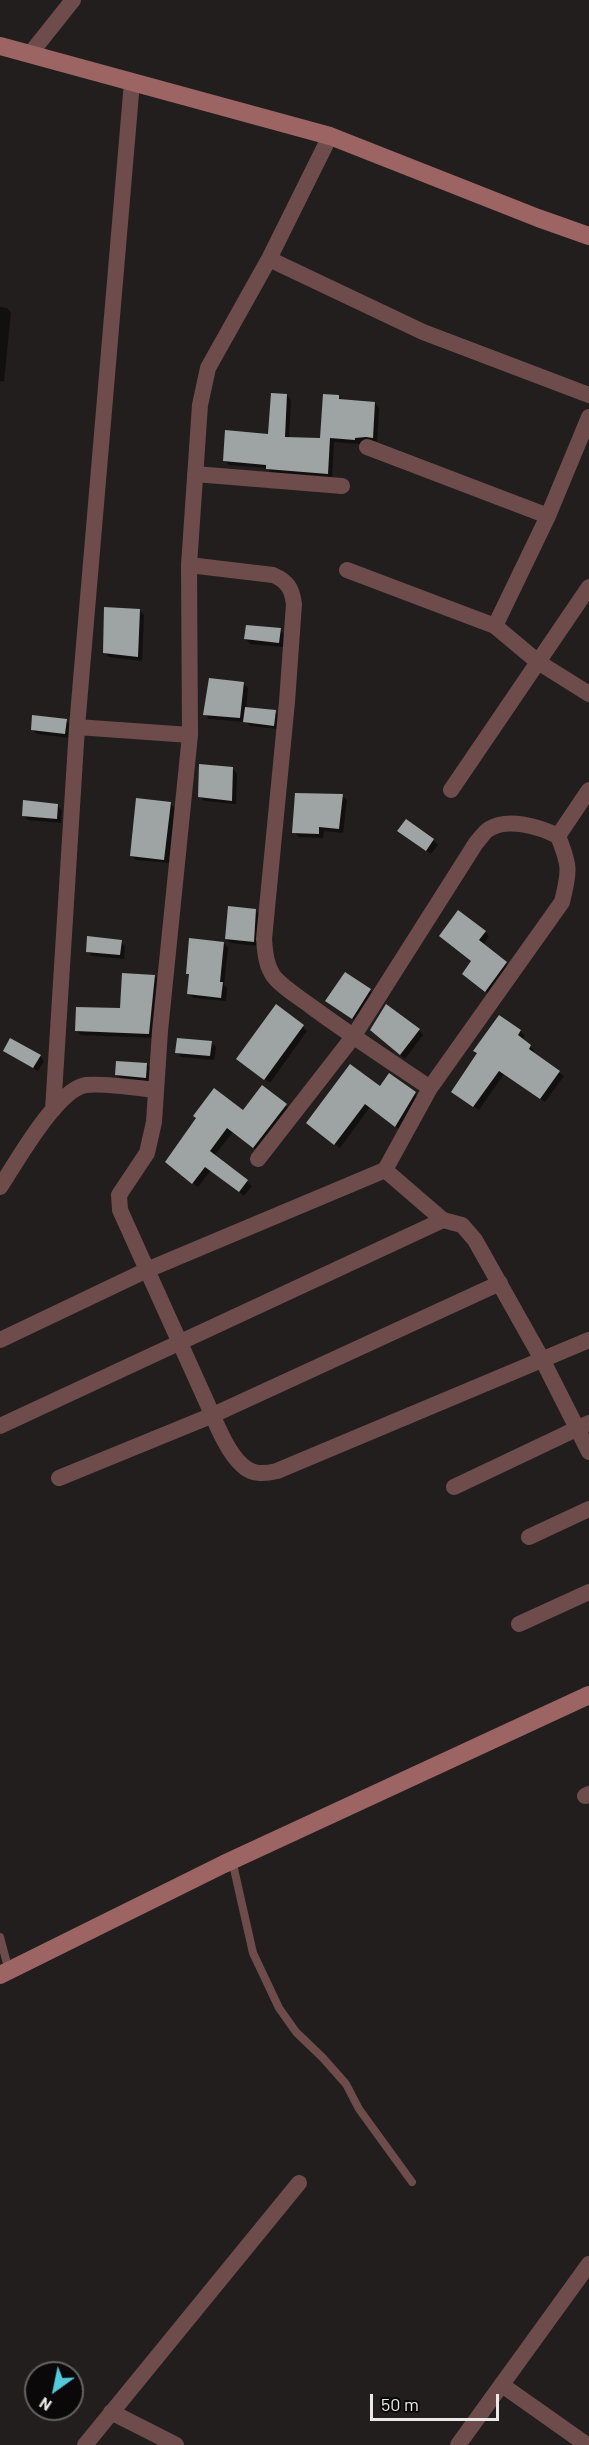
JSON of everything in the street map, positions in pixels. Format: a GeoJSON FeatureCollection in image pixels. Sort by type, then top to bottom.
{"type":"FeatureCollection","features":[{"type":"Feature","properties":{"kind":"street"},"geometry":{"type":"LineString","coordinates":[[30,54],[73,0]]}},
{"type":"Feature","properties":{"kind":"street"},"geometry":{"type":"LineString","coordinates":[[0,46],[330,136],[537,218],[589,236]]}},
{"type":"Feature","properties":{"kind":"street"},"geometry":{"type":"LineString","coordinates":[[53,1110],[77,727],[132,81]]}},
{"type":"Feature","properties":{"kind":"street"},"geometry":{"type":"LineString","coordinates":[[330,136],[269,259],[208,368],[200,405],[189,565],[190,735],[154,1122],[147,1153],[118,1200],[120,1210],[213,1415],[232,1453],[242,1466],[250,1471],[264,1474],[277,1471],[589,1340]]}},
{"type":"Feature","properties":{"kind":"street"},"geometry":{"type":"LineString","coordinates":[[269,259],[423,332],[589,395]]}},
{"type":"Feature","properties":{"kind":"street"},"geometry":{"type":"LineString","coordinates":[[495,627],[548,516],[589,417]]}},
{"type":"Feature","properties":{"kind":"street"},"geometry":{"type":"LineString","coordinates":[[368,447],[548,516]]}},
{"type":"Feature","properties":{"kind":"street"},"geometry":{"type":"LineString","coordinates":[[195,474],[342,486]]}},
{"type":"Feature","properties":{"kind":"street"},"geometry":{"type":"LineString","coordinates":[[189,565],[273,575],[284,579],[292,590],[294,603],[287,702],[264,939],[265,956],[275,978],[353,1037],[430,1088]]}},
{"type":"Feature","properties":{"kind":"street"},"geometry":{"type":"LineString","coordinates":[[347,570],[495,627],[538,662],[589,694]]}},
{"type":"Feature","properties":{"kind":"street"},"geometry":{"type":"LineString","coordinates":[[451,790],[589,587]]}},
{"type":"Feature","properties":{"kind":"street"},"geometry":{"type":"LineString","coordinates":[[77,727],[190,735]]}},
{"type":"Feature","properties":{"kind":"street"},"geometry":{"type":"LineString","coordinates":[[558,836],[589,790]]}},
{"type":"Feature","properties":{"kind":"street"},"geometry":{"type":"LineString","coordinates":[[0,1340],[147,1270],[385,1170],[430,1088],[562,902],[568,880],[569,862],[558,836],[543,828],[505,823],[488,830],[476,843],[353,1037],[258,1159]]}},
{"type":"Feature","properties":{"kind":"street"},"geometry":{"type":"LineString","coordinates":[[0,1187],[53,1110],[68,1093],[85,1085],[156,1090]]}},
{"type":"Feature","properties":{"kind":"street"},"geometry":{"type":"LineString","coordinates":[[385,1170],[443,1220],[462,1225],[475,1240],[543,1361],[583,1425],[589,1452]]}},
{"type":"Feature","properties":{"kind":"street"},"geometry":{"type":"LineString","coordinates":[[0,1426],[443,1220]]}},
{"type":"Feature","properties":{"kind":"street"},"geometry":{"type":"LineString","coordinates":[[59,1478],[213,1415],[500,1283]]}},
{"type":"Feature","properties":{"kind":"street"},"geometry":{"type":"LineString","coordinates":[[454,1487],[583,1425]]}},
{"type":"Feature","properties":{"kind":"street"},"geometry":{"type":"LineString","coordinates":[[528,1537],[589,1509]]}},
{"type":"Feature","properties":{"kind":"street"},"geometry":{"type":"LineString","coordinates":[[519,1624],[589,1592]]}},
{"type":"Feature","properties":{"kind":"street"},"geometry":{"type":"LineString","coordinates":[[5,1973],[232,1860],[589,1695]]}},
{"type":"Feature","properties":{"kind":"street"},"geometry":{"type":"LineString","coordinates":[[84,2445],[299,2183]]}},
{"type":"Feature","properties":{"kind":"street"},"geometry":{"type":"LineString","coordinates":[[458,2445],[589,2264]]}},
{"type":"Feature","properties":{"kind":"street"},"geometry":{"type":"LineString","coordinates":[[502,2385],[587,2445]]}},
{"type":"Feature","properties":{"kind":"street"},"geometry":{"type":"LineString","coordinates":[[111,2412],[176,2445]]}},
{"type":"Feature","properties":{"kind":"lane"},"geometry":{"type":"LineString","coordinates":[[232,1860],[253,1953],[279,2008],[296,2032],[346,2084],[359,2109],[412,2182]]}},
{"type":"Feature","properties":{"kind":"lane"},"geometry":{"type":"LineString","coordinates":[[0,1937],[5,1973]]}},
{"type":"Feature","properties":{"kind":"building"},"geometry":{"type":"Polygon","coordinates":[[[271,393],[287,394],[285,437],[320,438],[323,394],[339,395],[339,399],[375,402],[373,438],[355,438],[355,440],[330,438],[328,474],[266,469],[266,465],[223,461],[225,430],[268,434],[271,393]]]}},
{"type":"Feature","properties":{"kind":"building"},"geometry":{"type":"Polygon","coordinates":[[[104,607],[140,609],[138,657],[103,653],[104,607]]]}},
{"type":"Feature","properties":{"kind":"building"},"geometry":{"type":"Polygon","coordinates":[[[246,625],[281,628],[279,643],[244,639],[246,625]]]}},
{"type":"Feature","properties":{"kind":"building"},"geometry":{"type":"Polygon","coordinates":[[[209,678],[244,682],[240,718],[203,715],[209,678]]]}},
{"type":"Feature","properties":{"kind":"building"},"geometry":{"type":"Polygon","coordinates":[[[245,707],[276,710],[274,726],[243,722],[245,707]]]}},
{"type":"Feature","properties":{"kind":"building"},"geometry":{"type":"Polygon","coordinates":[[[32,715],[67,719],[65,734],[31,730],[32,715]]]}},
{"type":"Feature","properties":{"kind":"building"},"geometry":{"type":"Polygon","coordinates":[[[199,764],[233,767],[232,801],[198,797],[199,764]]]}},
{"type":"Feature","properties":{"kind":"building"},"geometry":{"type":"Polygon","coordinates":[[[295,793],[343,794],[339,829],[319,827],[319,834],[292,833],[295,793]]]}},
{"type":"Feature","properties":{"kind":"building"},"geometry":{"type":"Polygon","coordinates":[[[136,798],[171,802],[164,860],[130,856],[136,798]]]}},
{"type":"Feature","properties":{"kind":"building"},"geometry":{"type":"Polygon","coordinates":[[[23,800],[58,804],[57,819],[22,816],[23,800]]]}},
{"type":"Feature","properties":{"kind":"building"},"geometry":{"type":"Polygon","coordinates":[[[406,819],[434,839],[426,851],[397,831],[406,819]]]}},
{"type":"Feature","properties":{"kind":"building"},"geometry":{"type":"Polygon","coordinates":[[[228,906],[256,909],[254,942],[225,939],[228,906]]]}},
{"type":"Feature","properties":{"kind":"building"},"geometry":{"type":"Polygon","coordinates":[[[458,910],[486,931],[479,940],[507,962],[485,992],[462,974],[471,961],[439,936],[458,910]]]}},
{"type":"Feature","properties":{"kind":"building"},"geometry":{"type":"Polygon","coordinates":[[[87,936],[122,940],[120,955],[86,952],[87,936]]]}},
{"type":"Feature","properties":{"kind":"building"},"geometry":{"type":"Polygon","coordinates":[[[189,938],[224,942],[220,982],[223,982],[221,998],[187,994],[189,938]]]}},
{"type":"Feature","properties":{"kind":"building"},"geometry":{"type":"Polygon","coordinates":[[[345,972],[371,989],[352,1019],[325,1001],[345,972]]]}},
{"type":"Feature","properties":{"kind":"building"},"geometry":{"type":"Polygon","coordinates":[[[122,973],[155,975],[149,1034],[75,1031],[76,1007],[120,1008],[122,973]]]}},
{"type":"Feature","properties":{"kind":"building"},"geometry":{"type":"Polygon","coordinates":[[[276,1004],[304,1025],[264,1080],[236,1059],[276,1004]]]}},
{"type":"Feature","properties":{"kind":"building"},"geometry":{"type":"Polygon","coordinates":[[[386,1004],[420,1029],[400,1055],[370,1030],[386,1004]]]}},
{"type":"Feature","properties":{"kind":"building"},"geometry":{"type":"Polygon","coordinates":[[[499,1015],[521,1030],[518,1035],[531,1045],[529,1049],[560,1071],[540,1099],[499,1071],[473,1107],[451,1092],[477,1053],[473,1051],[499,1015]]]}},
{"type":"Feature","properties":{"kind":"building"},"geometry":{"type":"Polygon","coordinates":[[[10,1038],[41,1055],[33,1068],[3,1051],[10,1038]]]}},
{"type":"Feature","properties":{"kind":"building"},"geometry":{"type":"Polygon","coordinates":[[[177,1038],[212,1041],[210,1056],[175,1053],[177,1038]]]}},
{"type":"Feature","properties":{"kind":"building"},"geometry":{"type":"Polygon","coordinates":[[[116,1061],[147,1063],[146,1078],[115,1075],[116,1061]]]}},
{"type":"Feature","properties":{"kind":"building"},"geometry":{"type":"Polygon","coordinates":[[[350,1064],[380,1086],[389,1073],[416,1092],[395,1127],[365,1104],[334,1145],[306,1123],[350,1064]]]}},
{"type":"Feature","properties":{"kind":"building"},"geometry":{"type":"Polygon","coordinates":[[[262,1085],[287,1104],[253,1148],[227,1128],[210,1151],[248,1180],[239,1192],[205,1167],[192,1184],[165,1162],[196,1118],[193,1116],[214,1088],[243,1110],[262,1085]]]}}]}
